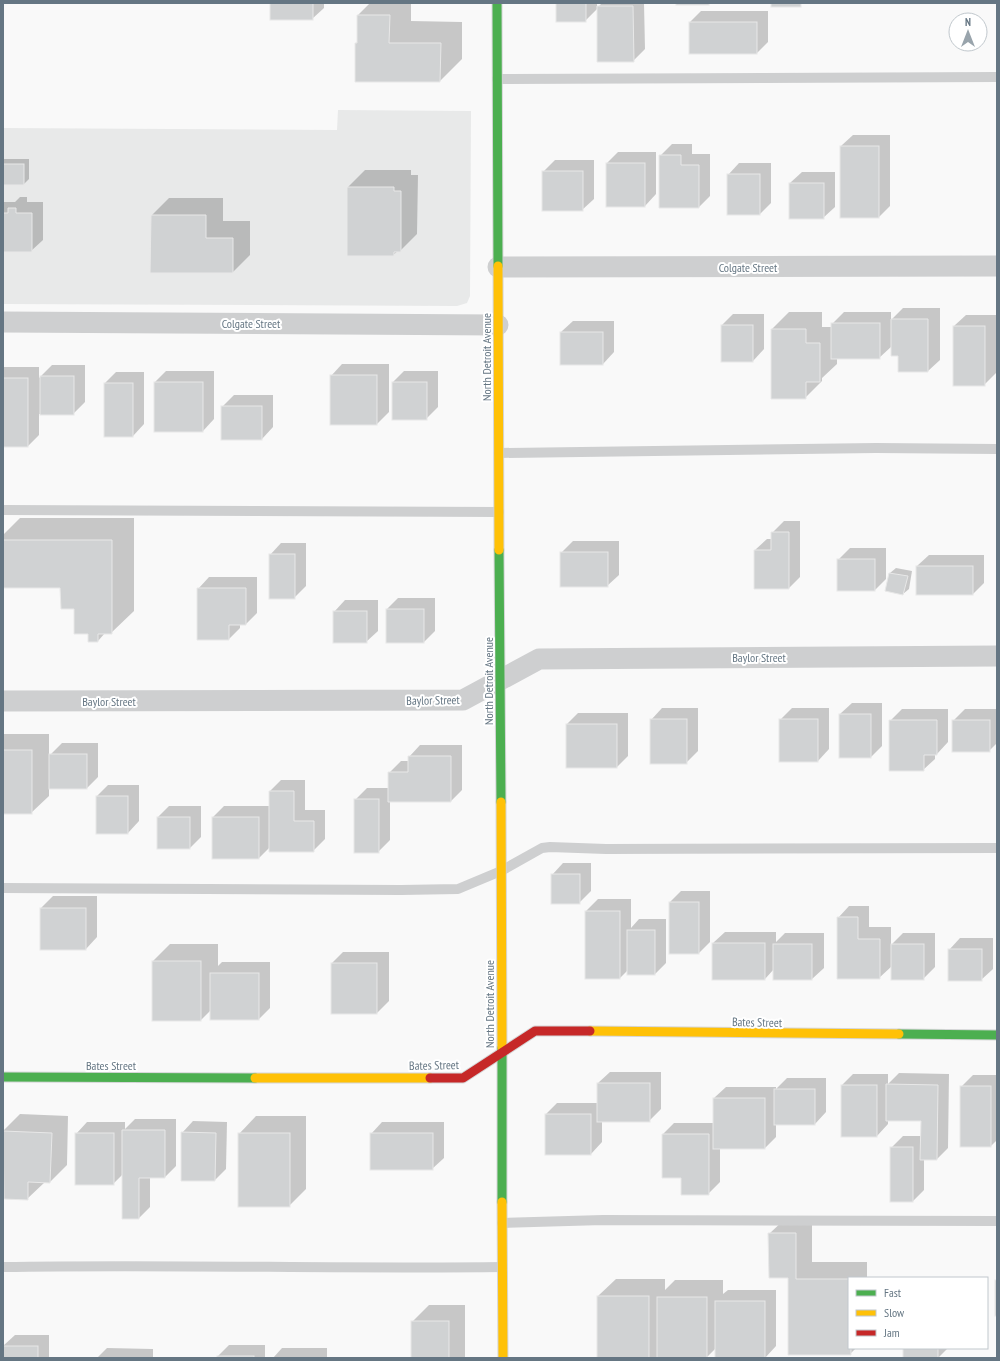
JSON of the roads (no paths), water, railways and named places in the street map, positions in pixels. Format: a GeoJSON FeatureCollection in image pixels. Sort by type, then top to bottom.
{"type":"FeatureCollection","features":[{"type":"Feature","properties":{"kind":"street","name":"North Detroit Avenue"},"geometry":{"type":"LineString","coordinates":[[497,3],[503,1358]]}},
{"type":"Feature","properties":{"kind":"street","name":"Colgate Street"},"geometry":{"type":"LineString","coordinates":[[498,267],[997,266]]}},
{"type":"Feature","properties":{"kind":"street","name":"Colgate Street"},"geometry":{"type":"LineString","coordinates":[[3,322],[498,324]]}},
{"type":"Feature","properties":{"kind":"street","name":"Baylor Street"},"geometry":{"type":"LineString","coordinates":[[3,701],[463,700],[539,659],[997,656]]}},
{"type":"Feature","properties":{"kind":"street","name":"Bates Street"},"geometry":{"type":"LineString","coordinates":[[3,1077],[463,1078],[535,1031],[997,1035]]}},
{"type":"Feature","properties":{"kind":"lane"},"geometry":{"type":"LineString","coordinates":[[497,79],[997,78]]}},
{"type":"Feature","properties":{"kind":"lane"},"geometry":{"type":"LineString","coordinates":[[499,453],[997,449]]}},
{"type":"Feature","properties":{"kind":"lane"},"geometry":{"type":"LineString","coordinates":[[3,510],[499,512]]}},
{"type":"Feature","properties":{"kind":"lane"},"geometry":{"type":"LineString","coordinates":[[3,888],[458,889],[501,871],[542,848],[550,847],[606,850],[997,848]]}},
{"type":"Feature","properties":{"kind":"lane"},"geometry":{"type":"LineString","coordinates":[[502,1223],[603,1220],[997,1221]]}},
{"type":"Feature","properties":{"kind":"lane"},"geometry":{"type":"LineString","coordinates":[[3,1267],[90,1265],[405,1268],[502,1267]]}}]}
